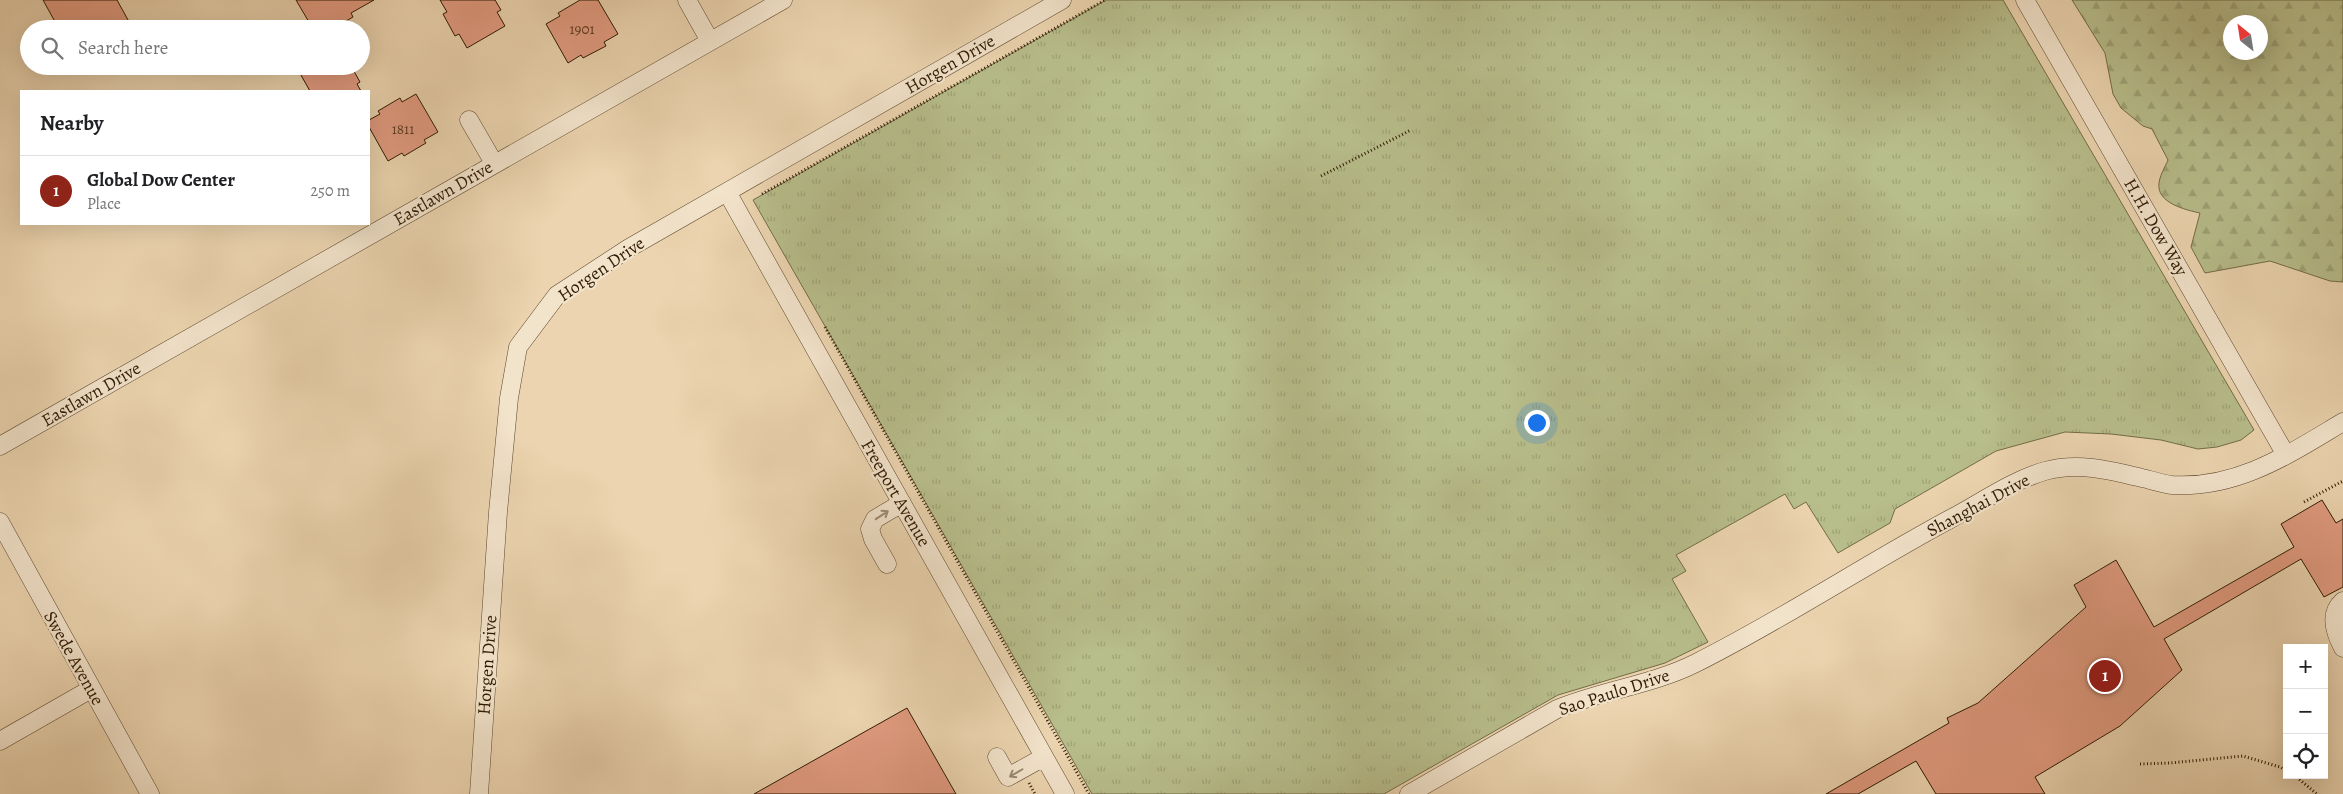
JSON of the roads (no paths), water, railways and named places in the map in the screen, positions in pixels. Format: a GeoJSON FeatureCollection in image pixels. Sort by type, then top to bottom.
{"type":"FeatureCollection","features":[{"type":"Feature","properties":{"kind":"street"},"geometry":{"type":"LineString","coordinates":[[687,0],[710,41]]}},
{"type":"Feature","properties":{"kind":"street","name":"Eastlawn Drive"},"geometry":{"type":"LineString","coordinates":[[0,446],[366,229],[494,163],[783,0]]}},
{"type":"Feature","properties":{"kind":"street","name":"Horgen Drive"},"geometry":{"type":"LineString","coordinates":[[479,794],[498,512],[509,398],[518,347],[557,295],[629,248],[1062,0]]}},
{"type":"Feature","properties":{"kind":"street","name":"H.H. Dow Way"},"geometry":{"type":"LineString","coordinates":[[2025,0],[2286,455]]}},
{"type":"Feature","properties":{"kind":"street"},"geometry":{"type":"LineString","coordinates":[[469,120],[494,163]]}},
{"type":"Feature","properties":{"kind":"street","name":"Freeport Avenue"},"geometry":{"type":"LineString","coordinates":[[727,192],[1065,794]]}},
{"type":"Feature","properties":{"kind":"street","name":"Shanghai Drive"},"geometry":{"type":"LineString","coordinates":[[1743,637],[2006,487],[2045,471],[2083,466],[2170,484],[2214,484],[2252,472],[2343,422]]}},
{"type":"Feature","properties":{"kind":"street"},"geometry":{"type":"LineString","coordinates":[[887,564],[873,540],[870,528],[875,520],[902,503]]}},
{"type":"Feature","properties":{"kind":"street","name":"Swede Avenue"},"geometry":{"type":"LineString","coordinates":[[0,522],[150,794]]}},
{"type":"Feature","properties":{"kind":"street"},"geometry":{"type":"LineString","coordinates":[[2343,601],[2334,613],[2334,624],[2343,648]]}},
{"type":"Feature","properties":{"kind":"street","name":"Sao Paulo Drive"},"geometry":{"type":"LineString","coordinates":[[1409,794],[1557,709],[1582,699],[1659,679],[1696,663],[1743,637]]}},
{"type":"Feature","properties":{"kind":"street"},"geometry":{"type":"LineString","coordinates":[[0,742],[91,689]]}},
{"type":"Feature","properties":{"kind":"street"},"geometry":{"type":"LineString","coordinates":[[997,757],[1008,777],[1044,757]]}},
{"type":"Feature","properties":{"kind":"place","name":"Global Dow Center"},"geometry":{"type":"Point","coordinates":[2105,676]}}]}
